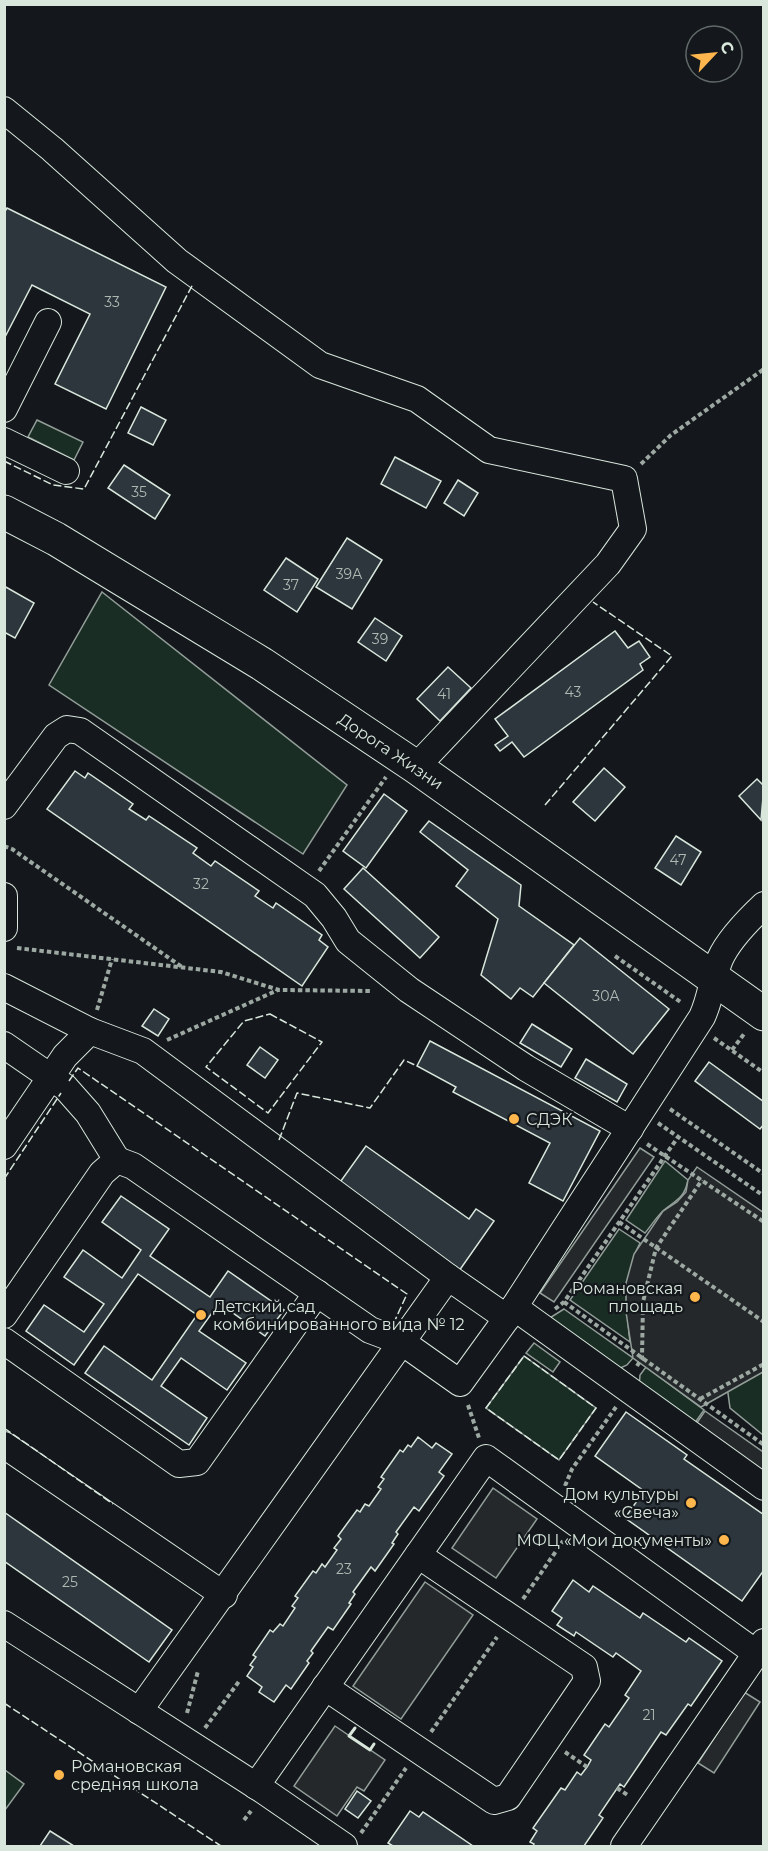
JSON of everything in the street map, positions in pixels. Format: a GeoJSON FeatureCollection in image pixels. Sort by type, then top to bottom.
{"type":"FeatureCollection","features":[{"type":"Feature","properties":{"kind":"main road","name":"Дорога Жизни"},"geometry":{"type":"LineString","coordinates":[[4,512],[56,539],[262,664],[408,762],[715,979],[755,1022]]}},
{"type":"Feature","properties":{"kind":"street"},"geometry":{"type":"LineString","coordinates":[[4,110],[52,149],[177,261],[320,365],[417,399],[489,450],[624,479],[633,529],[608,564],[408,762]]}},
{"type":"Feature","properties":{"kind":"street"},"geometry":{"type":"LineString","coordinates":[[4,409],[48,322]]}},
{"type":"Feature","properties":{"kind":"street"},"geometry":{"type":"LineString","coordinates":[[4,441],[66,471]]}},
{"type":"Feature","properties":{"kind":"street"},"geometry":{"type":"LineString","coordinates":[[4,806],[56,736],[67,729],[80,732],[315,895],[348,940],[409,990],[526,1068],[637,1117]]}},
{"type":"Feature","properties":{"kind":"street"},"geometry":{"type":"LineString","coordinates":[[4,896],[10,938]]}},
{"type":"Feature","properties":{"kind":"street"},"geometry":{"type":"LineString","coordinates":[[4,1045],[65,1087],[88,1113],[117,1160],[134,1166],[370,1330],[402,1342],[460,1383],[511,1313],[702,1017],[711,1000],[720,960],[729,944],[764,904]]}},
{"type":"Feature","properties":{"kind":"street"},"geometry":{"type":"LineString","coordinates":[[4,987],[90,1031],[143,1051],[448,1277],[511,1313],[537,1324],[764,1486]]}},
{"type":"Feature","properties":{"kind":"street"},"geometry":{"type":"LineString","coordinates":[[4,1146],[65,1056],[90,1031]]}},
{"type":"Feature","properties":{"kind":"street"},"geometry":{"type":"LineString","coordinates":[[4,1315],[102,1173],[117,1160]]}},
{"type":"Feature","properties":{"kind":"street"},"geometry":{"type":"LineString","coordinates":[[140,1711],[448,1277]]}},
{"type":"Feature","properties":{"kind":"street"},"geometry":{"type":"LineString","coordinates":[[4,1341],[179,1464],[197,1462],[317,1293]]}},
{"type":"Feature","properties":{"kind":"street"},"geometry":{"type":"LineString","coordinates":[[4,1445],[224,1595]]}},
{"type":"Feature","properties":{"kind":"street"},"geometry":{"type":"LineString","coordinates":[[256,1786],[486,1458],[757,1660],[624,1846]]}},
{"type":"Feature","properties":{"kind":"street"},"geometry":{"type":"LineString","coordinates":[[325,1687],[494,1801],[508,1797],[587,1681],[584,1667],[418,1555]]}},
{"type":"Feature","properties":{"kind":"street"},"geometry":{"type":"LineString","coordinates":[[4,1624],[256,1786],[350,1843]]}},
{"type":"Feature","properties":{"kind":"path"},"geometry":{"type":"LineString","coordinates":[[624,479],[672,435],[764,369]]}},
{"type":"Feature","properties":{"kind":"path"},"geometry":{"type":"LineString","coordinates":[[321,869],[408,762]]}},
{"type":"Feature","properties":{"kind":"path"},"geometry":{"type":"LineString","coordinates":[[4,846],[12,849],[183,968]]}},
{"type":"Feature","properties":{"kind":"path"},"geometry":{"type":"LineString","coordinates":[[10,938],[112,959],[221,972],[279,990],[355,992],[409,990]]}},
{"type":"Feature","properties":{"kind":"path"},"geometry":{"type":"LineString","coordinates":[[615,956],[684,1005]]}},
{"type":"Feature","properties":{"kind":"path"},"geometry":{"type":"LineString","coordinates":[[90,1031],[112,959]]}},
{"type":"Feature","properties":{"kind":"path"},"geometry":{"type":"LineString","coordinates":[[143,1051],[279,990]]}},
{"type":"Feature","properties":{"kind":"path"},"geometry":{"type":"LineString","coordinates":[[732,1050],[755,1022]]}},
{"type":"Feature","properties":{"kind":"path"},"geometry":{"type":"LineString","coordinates":[[711,1035],[764,1073]]}},
{"type":"Feature","properties":{"kind":"path"},"geometry":{"type":"LineString","coordinates":[[755,1067],[764,1068]]}},
{"type":"Feature","properties":{"kind":"path"},"geometry":{"type":"LineString","coordinates":[[637,1117],[678,1137],[764,1196]]}},
{"type":"Feature","properties":{"kind":"path"},"geometry":{"type":"LineString","coordinates":[[637,1117],[666,1155],[764,1222]]}},
{"type":"Feature","properties":{"kind":"path"},"geometry":{"type":"LineString","coordinates":[[637,1117],[764,1174]]}},
{"type":"Feature","properties":{"kind":"path"},"geometry":{"type":"LineString","coordinates":[[537,1324],[564,1302],[678,1137]]}},
{"type":"Feature","properties":{"kind":"path"},"geometry":{"type":"LineString","coordinates":[[642,1358],[643,1302],[656,1248],[702,1180]]}},
{"type":"Feature","properties":{"kind":"path"},"geometry":{"type":"LineString","coordinates":[[619,1222],[764,1322]]}},
{"type":"Feature","properties":{"kind":"path"},"geometry":{"type":"LineString","coordinates":[[564,1302],[764,1445]]}},
{"type":"Feature","properties":{"kind":"path"},"geometry":{"type":"LineString","coordinates":[[700,1399],[764,1364]]}},
{"type":"Feature","properties":{"kind":"path"},"geometry":{"type":"LineString","coordinates":[[460,1383],[486,1458]]}},
{"type":"Feature","properties":{"kind":"path"},"geometry":{"type":"LineString","coordinates":[[552,1506],[568,1483],[572,1469],[629,1390]]}},
{"type":"Feature","properties":{"kind":"path"},"geometry":{"type":"LineString","coordinates":[[350,1843],[418,1750],[576,1523]]}},
{"type":"Feature","properties":{"kind":"path"},"geometry":{"type":"LineString","coordinates":[[192,1745],[240,1680]]}},
{"type":"Feature","properties":{"kind":"green space"},"geometry":{"type":"Polygon","coordinates":[[[37,420],[83,442],[74,460],[28,437],[37,420]]]}},
{"type":"Feature","properties":{"kind":"green space"},"geometry":{"type":"Polygon","coordinates":[[[102,592],[347,785],[303,854],[49,685],[102,592]]]}},
{"type":"Feature","properties":{"kind":"green space"},"geometry":{"type":"Polygon","coordinates":[[[665,1161],[688,1180],[687,1186],[680,1198],[661,1212],[645,1233],[626,1220],[665,1161]]]}},
{"type":"Feature","properties":{"kind":"green space"},"geometry":{"type":"Polygon","coordinates":[[[619,1229],[640,1243],[631,1266],[629,1279],[627,1305],[630,1342],[570,1300],[619,1229]]]}},
{"type":"Feature","properties":{"kind":"green space"},"geometry":{"type":"Polygon","coordinates":[[[564,1309],[633,1358],[627,1365],[614,1371],[548,1319],[564,1309]]]}},
{"type":"Feature","properties":{"kind":"green space"},"geometry":{"type":"Polygon","coordinates":[[[534,1343],[560,1362],[553,1372],[526,1353],[534,1343]]]}},
{"type":"Feature","properties":{"kind":"green space"},"geometry":{"type":"Polygon","coordinates":[[[763,1344],[763,1435],[730,1408],[727,1386],[763,1344]]]}},
{"type":"Feature","properties":{"kind":"green space"},"geometry":{"type":"Polygon","coordinates":[[[524,1356],[596,1408],[559,1460],[486,1408],[524,1356]]]}},
{"type":"Feature","properties":{"kind":"green space"},"geometry":{"type":"Polygon","coordinates":[[[646,1367],[704,1410],[692,1427],[639,1388],[640,1375],[646,1367]]]}},
{"type":"Feature","properties":{"kind":"green space"},"geometry":{"type":"Polygon","coordinates":[[[5,1770],[24,1784],[5,1810],[5,1770]]]}},
{"type":"Feature","properties":{"kind":"shaded area"},"geometry":{"type":"Polygon","coordinates":[[[640,1148],[654,1157],[554,1302],[540,1293],[640,1148]]]}},
{"type":"Feature","properties":{"kind":"shaded area","name":"Романовская площадь"},"geometry":{"type":"Polygon","coordinates":[[[697,1167],[764,1213],[763,1372],[701,1407],[633,1358],[626,1312],[626,1283],[634,1254],[663,1211],[677,1202],[686,1192],[688,1180],[697,1167]]]}},
{"type":"Feature","properties":{"kind":"shaded area"},"geometry":{"type":"Polygon","coordinates":[[[705,1411],[763,1452],[763,1476],[694,1427],[705,1411]]]}},
{"type":"Feature","properties":{"kind":"shaded area"},"geometry":{"type":"Polygon","coordinates":[[[493,1488],[537,1519],[496,1578],[452,1548],[493,1488]]]}},
{"type":"Feature","properties":{"kind":"shaded area"},"geometry":{"type":"Polygon","coordinates":[[[425,1582],[473,1615],[401,1719],[353,1686],[425,1582]]]}},
{"type":"Feature","properties":{"kind":"shaded area"},"geometry":{"type":"Polygon","coordinates":[[[744,1692],[760,1702],[714,1773],[698,1763],[744,1692]]]}},
{"type":"Feature","properties":{"kind":"shaded area"},"geometry":{"type":"Polygon","coordinates":[[[335,1726],[385,1760],[364,1791],[357,1787],[337,1816],[294,1786],[335,1726]]]}},
{"type":"Feature","properties":{"kind":"building"},"geometry":{"type":"Polygon","coordinates":[[[7,208],[166,287],[106,409],[55,384],[90,314],[32,285],[4,339],[4,213],[7,208]]]}},
{"type":"Feature","properties":{"kind":"building"},"geometry":{"type":"Polygon","coordinates":[[[141,407],[166,420],[153,445],[128,433],[141,407]]]}},
{"type":"Feature","properties":{"kind":"building"},"geometry":{"type":"Polygon","coordinates":[[[395,457],[441,481],[426,508],[381,484],[395,457]]]}},
{"type":"Feature","properties":{"kind":"building"},"geometry":{"type":"Polygon","coordinates":[[[124,465],[170,495],[155,519],[108,488],[124,465]]]}},
{"type":"Feature","properties":{"kind":"building"},"geometry":{"type":"Polygon","coordinates":[[[458,480],[478,493],[464,516],[444,503],[458,480]]]}},
{"type":"Feature","properties":{"kind":"building"},"geometry":{"type":"Polygon","coordinates":[[[347,538],[382,560],[352,609],[316,587],[347,538]]]}},
{"type":"Feature","properties":{"kind":"building"},"geometry":{"type":"Polygon","coordinates":[[[286,558],[318,579],[297,612],[264,590],[286,558]]]}},
{"type":"Feature","properties":{"kind":"building"},"geometry":{"type":"Polygon","coordinates":[[[4,586],[34,603],[15,638],[4,632],[4,586]]]}},
{"type":"Feature","properties":{"kind":"building"},"geometry":{"type":"Polygon","coordinates":[[[375,618],[402,636],[386,661],[358,642],[375,618]]]}},
{"type":"Feature","properties":{"kind":"building"},"geometry":{"type":"Polygon","coordinates":[[[615,631],[628,648],[639,641],[650,657],[640,664],[643,670],[524,757],[512,742],[500,751],[495,745],[508,736],[495,719],[615,631]]]}},
{"type":"Feature","properties":{"kind":"building"},"geometry":{"type":"Polygon","coordinates":[[[448,667],[471,688],[440,721],[417,699],[448,667]]]}},
{"type":"Feature","properties":{"kind":"building"},"geometry":{"type":"Polygon","coordinates":[[[604,768],[625,787],[595,821],[573,802],[604,768]]]}},
{"type":"Feature","properties":{"kind":"building"},"geometry":{"type":"Polygon","coordinates":[[[75,771],[85,778],[88,773],[133,804],[129,809],[146,820],[149,816],[197,848],[193,853],[211,866],[215,861],[259,891],[255,896],[273,908],[276,903],[322,935],[319,940],[328,947],[302,986],[47,809],[75,771]]]}},
{"type":"Feature","properties":{"kind":"building"},"geometry":{"type":"Polygon","coordinates":[[[757,779],[764,786],[761,820],[739,796],[757,779]]]}},
{"type":"Feature","properties":{"kind":"building"},"geometry":{"type":"Polygon","coordinates":[[[384,794],[407,811],[366,868],[343,851],[384,794]]]}},
{"type":"Feature","properties":{"kind":"building"},"geometry":{"type":"Polygon","coordinates":[[[429,821],[521,885],[519,906],[574,945],[533,997],[520,988],[511,999],[481,975],[498,919],[456,886],[468,870],[420,832],[429,821]]]}},
{"type":"Feature","properties":{"kind":"building"},"geometry":{"type":"Polygon","coordinates":[[[676,836],[701,852],[681,885],[655,868],[676,836]]]}},
{"type":"Feature","properties":{"kind":"building"},"geometry":{"type":"Polygon","coordinates":[[[363,868],[439,937],[420,958],[344,889],[363,868]]]}},
{"type":"Feature","properties":{"kind":"building"},"geometry":{"type":"Polygon","coordinates":[[[580,938],[669,1009],[633,1054],[544,983],[580,938]]]}},
{"type":"Feature","properties":{"kind":"building"},"geometry":{"type":"Polygon","coordinates":[[[154,1009],[169,1019],[158,1036],[142,1026],[154,1009]]]}},
{"type":"Feature","properties":{"kind":"building"},"geometry":{"type":"Polygon","coordinates":[[[532,1024],[572,1049],[561,1067],[520,1043],[532,1024]]]}},
{"type":"Feature","properties":{"kind":"building"},"geometry":{"type":"Polygon","coordinates":[[[430,1041],[600,1131],[563,1201],[529,1183],[550,1143],[453,1092],[456,1087],[417,1066],[430,1041]]]}},
{"type":"Feature","properties":{"kind":"building"},"geometry":{"type":"Polygon","coordinates":[[[260,1047],[278,1060],[265,1078],[247,1065],[260,1047]]]}},
{"type":"Feature","properties":{"kind":"building"},"geometry":{"type":"Polygon","coordinates":[[[586,1059],[627,1084],[617,1102],[575,1078],[586,1059]]]}},
{"type":"Feature","properties":{"kind":"building"},"geometry":{"type":"Polygon","coordinates":[[[709,1062],[764,1102],[764,1124],[760,1129],[695,1081],[709,1062]]]}},
{"type":"Feature","properties":{"kind":"building"},"geometry":{"type":"Polygon","coordinates":[[[366,1146],[469,1219],[476,1209],[494,1221],[459,1271],[338,1185],[366,1146]]]}},
{"type":"Feature","properties":{"kind":"building"},"geometry":{"type":"Polygon","coordinates":[[[121,1196],[169,1229],[150,1256],[210,1297],[228,1271],[284,1310],[265,1336],[219,1303],[199,1331],[246,1363],[227,1390],[181,1358],[161,1386],[207,1418],[189,1445],[85,1373],[104,1346],[152,1380],[197,1315],[138,1274],[74,1365],[26,1331],[44,1305],[84,1332],[104,1304],[64,1277],[83,1250],[122,1278],[141,1250],[102,1222],[121,1196]]]}},
{"type":"Feature","properties":{"kind":"building","name":"Дом культуры «Свеча»"},"geometry":{"type":"Polygon","coordinates":[[[626,1412],[687,1455],[684,1459],[764,1515],[764,1570],[742,1601],[625,1518],[644,1491],[595,1456],[626,1412]]]}},
{"type":"Feature","properties":{"kind":"building"},"geometry":{"type":"Polygon","coordinates":[[[418,1437],[432,1448],[436,1443],[452,1454],[439,1472],[444,1476],[419,1511],[414,1507],[396,1532],[398,1534],[392,1543],[394,1544],[375,1571],[371,1567],[353,1592],[355,1594],[349,1603],[351,1604],[333,1630],[328,1627],[311,1651],[313,1653],[307,1661],[309,1663],[291,1689],[286,1685],[274,1702],[259,1692],[262,1687],[247,1676],[253,1667],[250,1665],[256,1657],[253,1655],[270,1630],[273,1632],[280,1624],[283,1626],[295,1608],[292,1606],[298,1598],[295,1596],[313,1571],[316,1573],[322,1564],[325,1567],[337,1550],[334,1548],[341,1539],[338,1536],[357,1510],[360,1512],[365,1504],[369,1506],[381,1489],[378,1487],[384,1479],[381,1477],[400,1450],[403,1452],[408,1445],[411,1447],[418,1437]]]}},
{"type":"Feature","properties":{"kind":"building"},"geometry":{"type":"Polygon","coordinates":[[[4,1512],[172,1630],[149,1662],[4,1561],[4,1512]]]}},
{"type":"Feature","properties":{"kind":"building"},"geometry":{"type":"Polygon","coordinates":[[[573,1580],[589,1592],[593,1586],[640,1618],[643,1613],[686,1642],[689,1638],[722,1661],[691,1706],[688,1704],[666,1735],[661,1732],[624,1787],[620,1784],[599,1815],[603,1818],[584,1846],[533,1846],[534,1844],[530,1842],[537,1831],[533,1828],[561,1788],[565,1790],[577,1772],[581,1775],[587,1767],[591,1760],[584,1755],[605,1724],[609,1727],[629,1698],[625,1695],[641,1671],[616,1653],[613,1657],[576,1632],[574,1636],[557,1625],[562,1618],[552,1611],[573,1580]]]}},
{"type":"Feature","properties":{"kind":"building"},"geometry":{"type":"Polygon","coordinates":[[[357,1791],[371,1801],[358,1818],[345,1809],[357,1791]]]}},
{"type":"Feature","properties":{"kind":"building"},"geometry":{"type":"Polygon","coordinates":[[[410,1811],[419,1817],[423,1812],[473,1846],[393,1846],[388,1843],[410,1811]]]}},
{"type":"Feature","properties":{"kind":"building"},"geometry":{"type":"Polygon","coordinates":[[[50,1831],[74,1846],[40,1846],[50,1831]]]}},
{"type":"Feature","properties":{"kind":"fence"},"geometry":{"type":"LineString","coordinates":[[4,461],[53,485],[84,489],[193,284]]}},
{"type":"Feature","properties":{"kind":"fence"},"geometry":{"type":"LineString","coordinates":[[545,805],[672,656],[593,602]]}},
{"type":"Feature","properties":{"kind":"fence"},"geometry":{"type":"LineString","coordinates":[[270,1014],[322,1042],[268,1113],[206,1067],[244,1021],[270,1014]]}},
{"type":"Feature","properties":{"kind":"fence"},"geometry":{"type":"LineString","coordinates":[[279,1140],[297,1093],[370,1108],[404,1060],[417,1066]]}},
{"type":"Feature","properties":{"kind":"fence"},"geometry":{"type":"LineString","coordinates":[[69,1081],[78,1068],[407,1294],[391,1329]]}},
{"type":"Feature","properties":{"kind":"fence"},"geometry":{"type":"LineString","coordinates":[[4,1179],[61,1093]]}},
{"type":"Feature","properties":{"kind":"fence"},"geometry":{"type":"LineString","coordinates":[[524,1356],[596,1408],[559,1460],[486,1408],[524,1356]]}},
{"type":"Feature","properties":{"kind":"fence"},"geometry":{"type":"LineString","coordinates":[[4,1428],[113,1504]]}},
{"type":"Feature","properties":{"kind":"fence"},"geometry":{"type":"LineString","coordinates":[[4,1703],[221,1846]]}},
{"type":"Feature","properties":{"kind":"wall"},"geometry":{"type":"LineString","coordinates":[[355,1728],[349,1736],[370,1750],[374,1744]]}},
{"type":"Feature","properties":{"kind":"place","name":"СДЭК"},"geometry":{"type":"Point","coordinates":[514,1119]}},
{"type":"Feature","properties":{"kind":"place","name":"Романовская площадь"},"geometry":{"type":"Point","coordinates":[695,1297]}},
{"type":"Feature","properties":{"kind":"place","name":"Детский сад комбинированного вида № 12"},"geometry":{"type":"Point","coordinates":[201,1315]}},
{"type":"Feature","properties":{"kind":"place","name":"Дом культуры «Свеча»"},"geometry":{"type":"Point","coordinates":[691,1503]}},
{"type":"Feature","properties":{"kind":"place","name":"МФЦ «Мои документы»"},"geometry":{"type":"Point","coordinates":[724,1540]}},
{"type":"Feature","properties":{"kind":"place","name":"Романовская средняя школа"},"geometry":{"type":"Point","coordinates":[59,1775]}}]}
